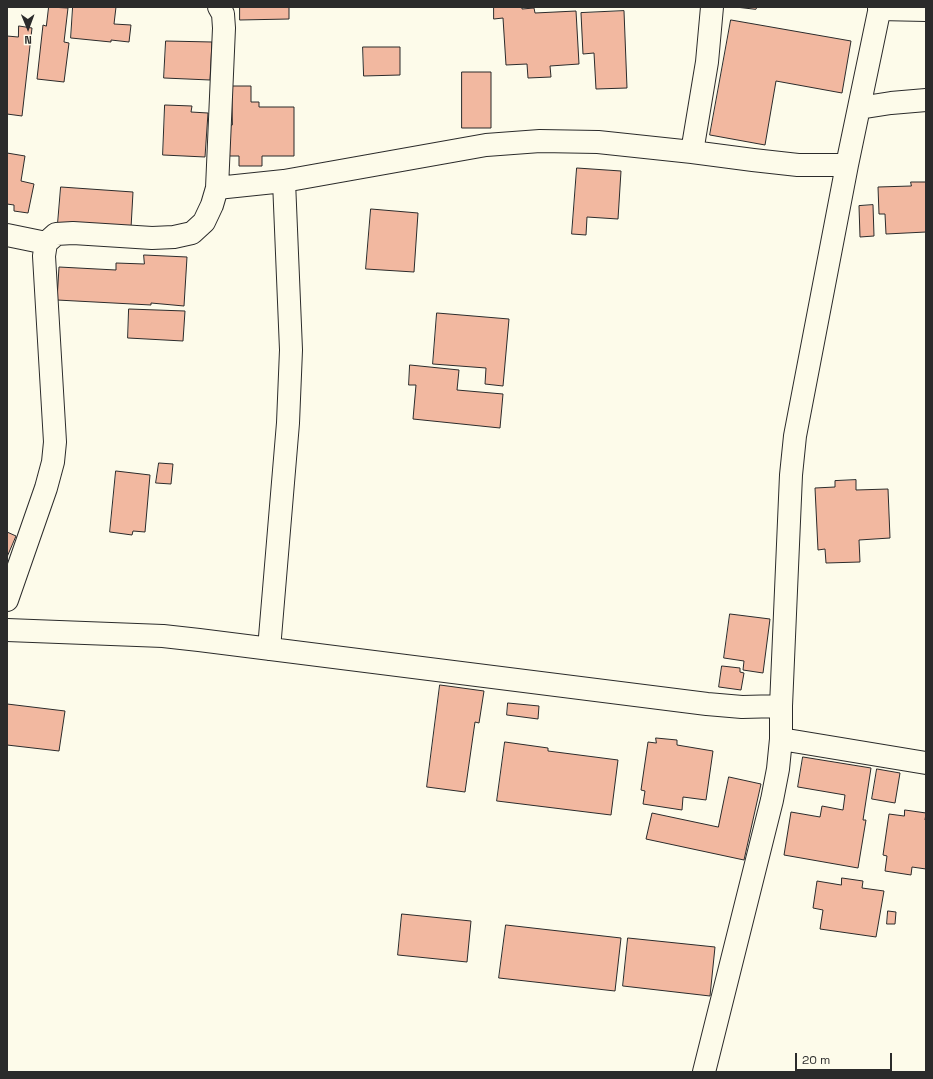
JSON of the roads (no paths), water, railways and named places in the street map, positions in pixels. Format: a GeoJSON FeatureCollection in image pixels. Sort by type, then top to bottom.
{"type":"FeatureCollection","features":[{"type":"Feature","properties":{"kind":"street"},"geometry":{"type":"LineString","coordinates":[[7,600],[46,488],[53,462],[54,442],[44,256],[46,243],[56,234],[73,233],[152,238],[174,237],[192,233],[204,222],[212,206],[217,188],[224,28],[222,14],[219,7]]}},
{"type":"Feature","properties":{"kind":"street"},"geometry":{"type":"LineString","coordinates":[[692,152],[707,62],[712,7]]}},
{"type":"Feature","properties":{"kind":"street"},"geometry":{"type":"LineString","coordinates":[[704,1072],[772,800],[778,769],[781,739],[781,706],[791,475],[795,436],[847,165],[880,8],[926,10]]}},
{"type":"Feature","properties":{"kind":"street"},"geometry":{"type":"LineString","coordinates":[[859,108],[926,100]]}},
{"type":"Feature","properties":{"kind":"street"},"geometry":{"type":"LineString","coordinates":[[217,188],[284,181],[486,145],[532,142],[598,142],[790,164],[847,165]]}},
{"type":"Feature","properties":{"kind":"street"},"geometry":{"type":"LineString","coordinates":[[269,649],[288,423],[291,350],[284,181]]}},
{"type":"Feature","properties":{"kind":"street"},"geometry":{"type":"LineString","coordinates":[[7,235],[46,243]]}},
{"type":"Feature","properties":{"kind":"street"},"geometry":{"type":"LineString","coordinates":[[7,630],[163,636],[707,704],[781,706]]}},
{"type":"Feature","properties":{"kind":"street"},"geometry":{"type":"LineString","coordinates":[[781,739],[926,763]]}}]}
